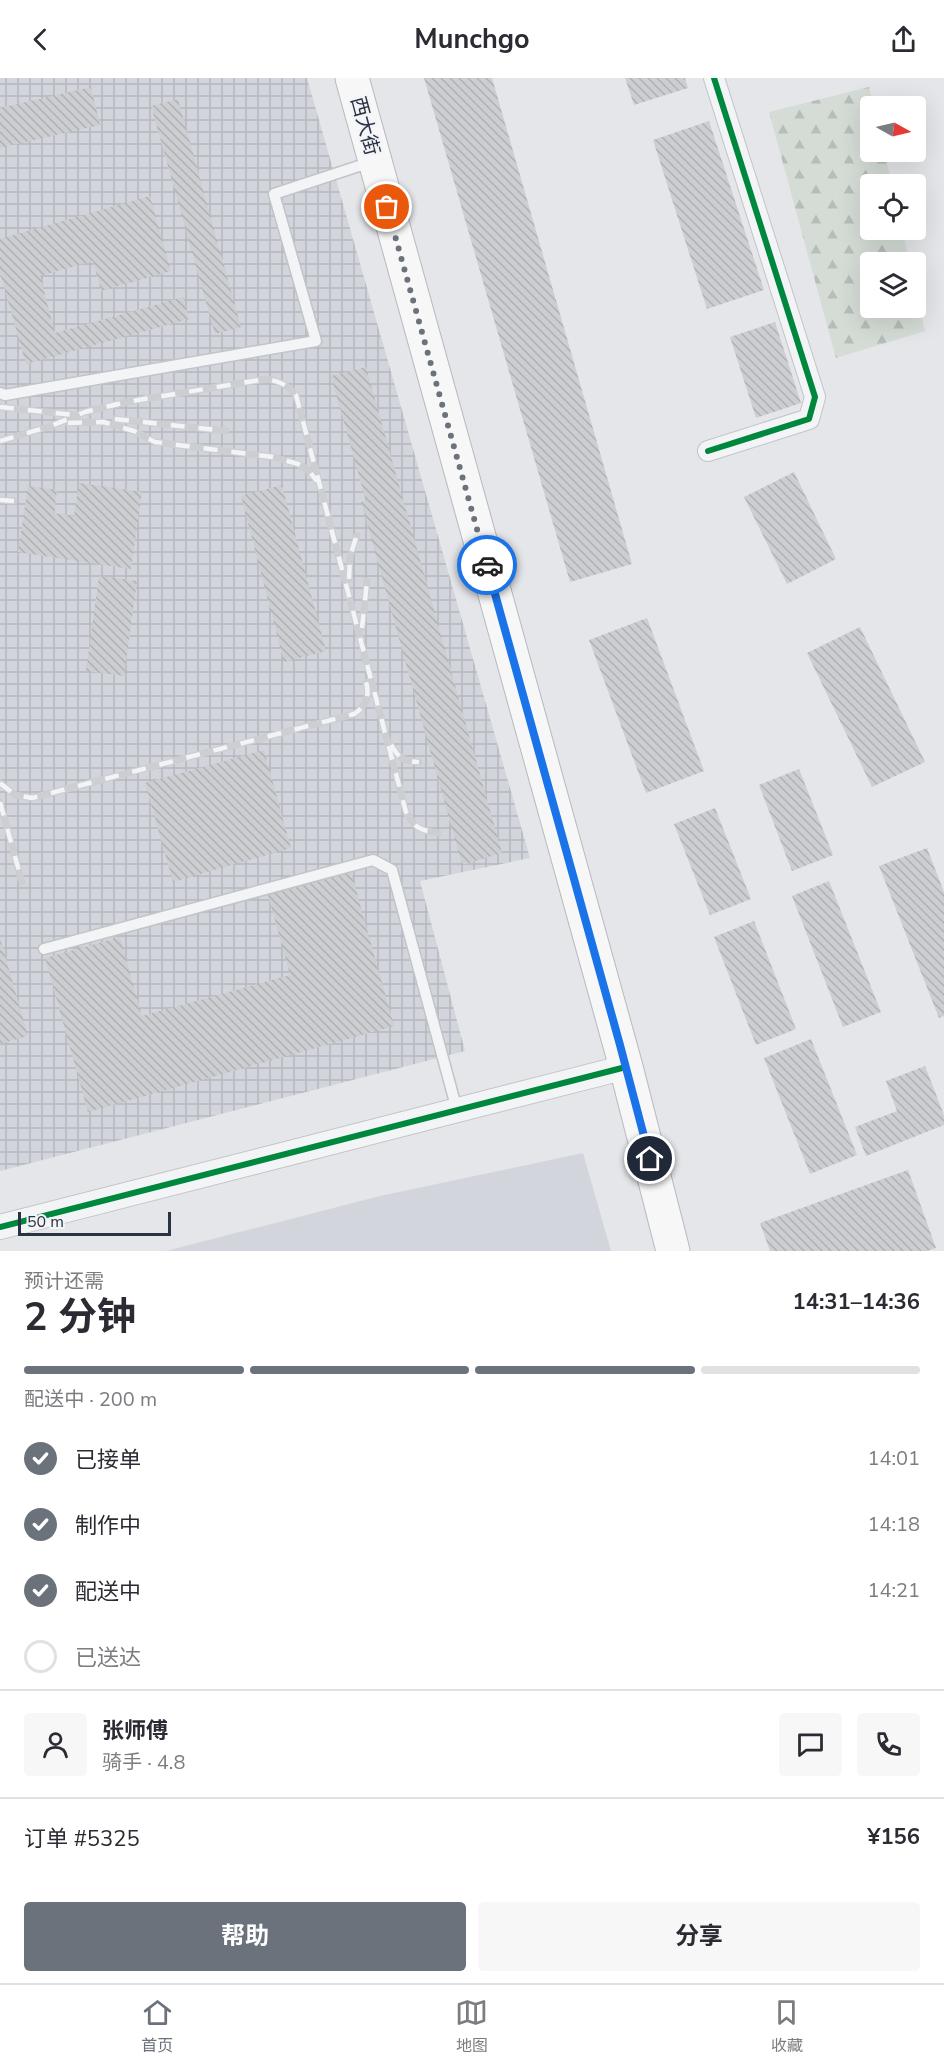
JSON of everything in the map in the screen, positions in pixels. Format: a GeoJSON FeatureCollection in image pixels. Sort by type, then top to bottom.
{"type":"FeatureCollection","features":[{"type":"Feature","properties":{"kind":"highway","name":"西大街"},"geometry":{"type":"LineString","coordinates":[[352,78],[626,1067],[673,1251]]}},
{"type":"Feature","properties":{"kind":"street"},"geometry":{"type":"LineString","coordinates":[[708,451],[809,419],[815,397],[714,78]]}},
{"type":"Feature","properties":{"kind":"street"},"geometry":{"type":"LineString","coordinates":[[0,1227],[626,1067]]}},
{"type":"Feature","properties":{"kind":"lane"},"geometry":{"type":"LineString","coordinates":[[0,393],[5,395],[316,341],[274,194],[375,161]]}},
{"type":"Feature","properties":{"kind":"lane"},"geometry":{"type":"LineString","coordinates":[[44,949],[373,860],[392,870],[457,1110]]}},
{"type":"Feature","properties":{"kind":"shaded area"},"geometry":{"type":"Polygon","coordinates":[[[0,78],[307,78],[530,858],[420,881],[465,1051],[0,1171],[0,78]]]}},
{"type":"Feature","properties":{"kind":"shaded area"},"geometry":{"type":"Polygon","coordinates":[[[583,1153],[611,1251],[166,1251],[380,1196],[583,1153]]]}},
{"type":"Feature","properties":{"kind":"green space"},"geometry":{"type":"Polygon","coordinates":[[[869,87],[871,96],[860,96],[860,162],[886,162],[890,174],[860,174],[860,240],[904,240],[908,252],[860,252],[860,318],[922,318],[925,331],[836,358],[769,112],[869,87]]]}},
{"type":"Feature","properties":{"kind":"building"},"geometry":{"type":"Polygon","coordinates":[[[424,78],[492,78],[632,564],[570,582],[424,78]]]}},
{"type":"Feature","properties":{"kind":"building"},"geometry":{"type":"Polygon","coordinates":[[[625,78],[685,78],[688,88],[634,105],[625,78]]]}},
{"type":"Feature","properties":{"kind":"building"},"geometry":{"type":"Polygon","coordinates":[[[91,87],[100,125],[0,148],[0,108],[91,87]]]}},
{"type":"Feature","properties":{"kind":"building"},"geometry":{"type":"Polygon","coordinates":[[[178,99],[241,327],[215,334],[151,106],[178,99]]]}},
{"type":"Feature","properties":{"kind":"building"},"geometry":{"type":"Polygon","coordinates":[[[709,121],[764,290],[707,309],[653,140],[709,121]]]}},
{"type":"Feature","properties":{"kind":"building"},"geometry":{"type":"Polygon","coordinates":[[[150,196],[171,271],[101,291],[93,261],[40,276],[55,333],[183,297],[189,319],[26,364],[0,273],[0,239],[150,196]]]}},
{"type":"Feature","properties":{"kind":"building"},"geometry":{"type":"Polygon","coordinates":[[[775,322],[801,403],[756,418],[730,337],[775,322]]]}},
{"type":"Feature","properties":{"kind":"building"},"geometry":{"type":"Polygon","coordinates":[[[366,367],[502,853],[462,865],[361,502],[366,501],[331,376],[366,367]]]}},
{"type":"Feature","properties":{"kind":"building"},"geometry":{"type":"Polygon","coordinates":[[[794,472],[836,559],[787,584],[744,497],[794,472]]]}},
{"type":"Feature","properties":{"kind":"building"},"geometry":{"type":"Polygon","coordinates":[[[79,483],[142,492],[131,569],[18,552],[28,486],[57,490],[54,513],[74,516],[79,483]]]}},
{"type":"Feature","properties":{"kind":"building"},"geometry":{"type":"Polygon","coordinates":[[[282,485],[326,651],[284,662],[241,496],[282,485]]]}},
{"type":"Feature","properties":{"kind":"building"},"geometry":{"type":"Polygon","coordinates":[[[99,576],[137,581],[124,676],[86,671],[99,576]]]}},
{"type":"Feature","properties":{"kind":"building"},"geometry":{"type":"Polygon","coordinates":[[[647,618],[704,771],[646,793],[589,640],[647,618]]]}},
{"type":"Feature","properties":{"kind":"building"},"geometry":{"type":"Polygon","coordinates":[[[860,627],[925,762],[872,787],[807,653],[860,627]]]}},
{"type":"Feature","properties":{"kind":"building"},"geometry":{"type":"Polygon","coordinates":[[[264,750],[291,848],[173,882],[145,783],[264,750]]]}},
{"type":"Feature","properties":{"kind":"building"},"geometry":{"type":"Polygon","coordinates":[[[799,769],[833,855],[792,871],[759,785],[799,769]]]}},
{"type":"Feature","properties":{"kind":"building"},"geometry":{"type":"Polygon","coordinates":[[[715,808],[751,899],[710,915],[674,824],[715,808]]]}},
{"type":"Feature","properties":{"kind":"building"},"geometry":{"type":"Polygon","coordinates":[[[927,848],[944,892],[944,1016],[939,1018],[879,866],[927,848]]]}},
{"type":"Feature","properties":{"kind":"building"},"geometry":{"type":"Polygon","coordinates":[[[351,872],[394,1026],[88,1112],[45,958],[120,937],[142,1016],[290,975],[268,895],[351,872]]]}},
{"type":"Feature","properties":{"kind":"building"},"geometry":{"type":"Polygon","coordinates":[[[829,881],[881,1012],[843,1027],[792,896],[829,881]]]}},
{"type":"Feature","properties":{"kind":"building"},"geometry":{"type":"Polygon","coordinates":[[[754,921],[796,1029],[756,1045],[714,937],[754,921]]]}},
{"type":"Feature","properties":{"kind":"building"},"geometry":{"type":"Polygon","coordinates":[[[0,938],[28,1036],[0,1044],[0,938]]]}},
{"type":"Feature","properties":{"kind":"building"},"geometry":{"type":"Polygon","coordinates":[[[811,1039],[857,1155],[810,1174],[764,1058],[811,1039]]]}},
{"type":"Feature","properties":{"kind":"building"},"geometry":{"type":"Polygon","coordinates":[[[925,1066],[944,1115],[944,1125],[866,1156],[855,1127],[897,1111],[886,1081],[925,1066]]]}},
{"type":"Feature","properties":{"kind":"building"},"geometry":{"type":"Polygon","coordinates":[[[908,1170],[936,1248],[927,1251],[770,1251],[760,1223],[908,1170]]]}},
{"type":"Feature","properties":{"kind":"railway"},"geometry":{"type":"LineString","coordinates":[[0,441],[51,426],[85,412],[126,402],[266,379],[279,382],[296,395],[406,812],[418,827],[438,833]]}},
{"type":"Feature","properties":{"kind":"railway"},"geometry":{"type":"LineString","coordinates":[[0,407],[74,415]]}},
{"type":"Feature","properties":{"kind":"railway"},"geometry":{"type":"LineString","coordinates":[[115,419],[226,431]]}},
{"type":"Feature","properties":{"kind":"railway"},"geometry":{"type":"LineString","coordinates":[[68,423],[103,422],[134,431],[155,442],[273,457],[298,464],[308,470],[317,481]]}},
{"type":"Feature","properties":{"kind":"railway"},"geometry":{"type":"LineString","coordinates":[[0,500],[14,501]]}},
{"type":"Feature","properties":{"kind":"railway"},"geometry":{"type":"LineString","coordinates":[[349,579],[350,556],[357,535]]}},
{"type":"Feature","properties":{"kind":"railway"},"geometry":{"type":"LineString","coordinates":[[362,628],[367,581]]}},
{"type":"Feature","properties":{"kind":"railway"},"geometry":{"type":"LineString","coordinates":[[0,783],[15,795],[32,798],[354,714],[362,708],[366,700],[368,692],[366,682]]}},
{"type":"Feature","properties":{"kind":"railway"},"geometry":{"type":"LineString","coordinates":[[391,745],[402,758],[419,762]]}},
{"type":"Feature","properties":{"kind":"railway"},"geometry":{"type":"LineString","coordinates":[[0,802],[22,882]]}},
{"type":"Feature","properties":{"kind":"cycle path"},"geometry":{"type":"LineString","coordinates":[[708,451],[809,419],[815,397],[714,78]]}},
{"type":"Feature","properties":{"kind":"cycle path"},"geometry":{"type":"LineString","coordinates":[[0,1227],[626,1067]]}},
{"type":"Feature","properties":{"kind":"way so far"},"geometry":{"type":"LineString","coordinates":[[387,207],[487,565]]}},
{"type":"Feature","properties":{"kind":"route"},"geometry":{"type":"LineString","coordinates":[[487,565],[650,1159]]}}]}
